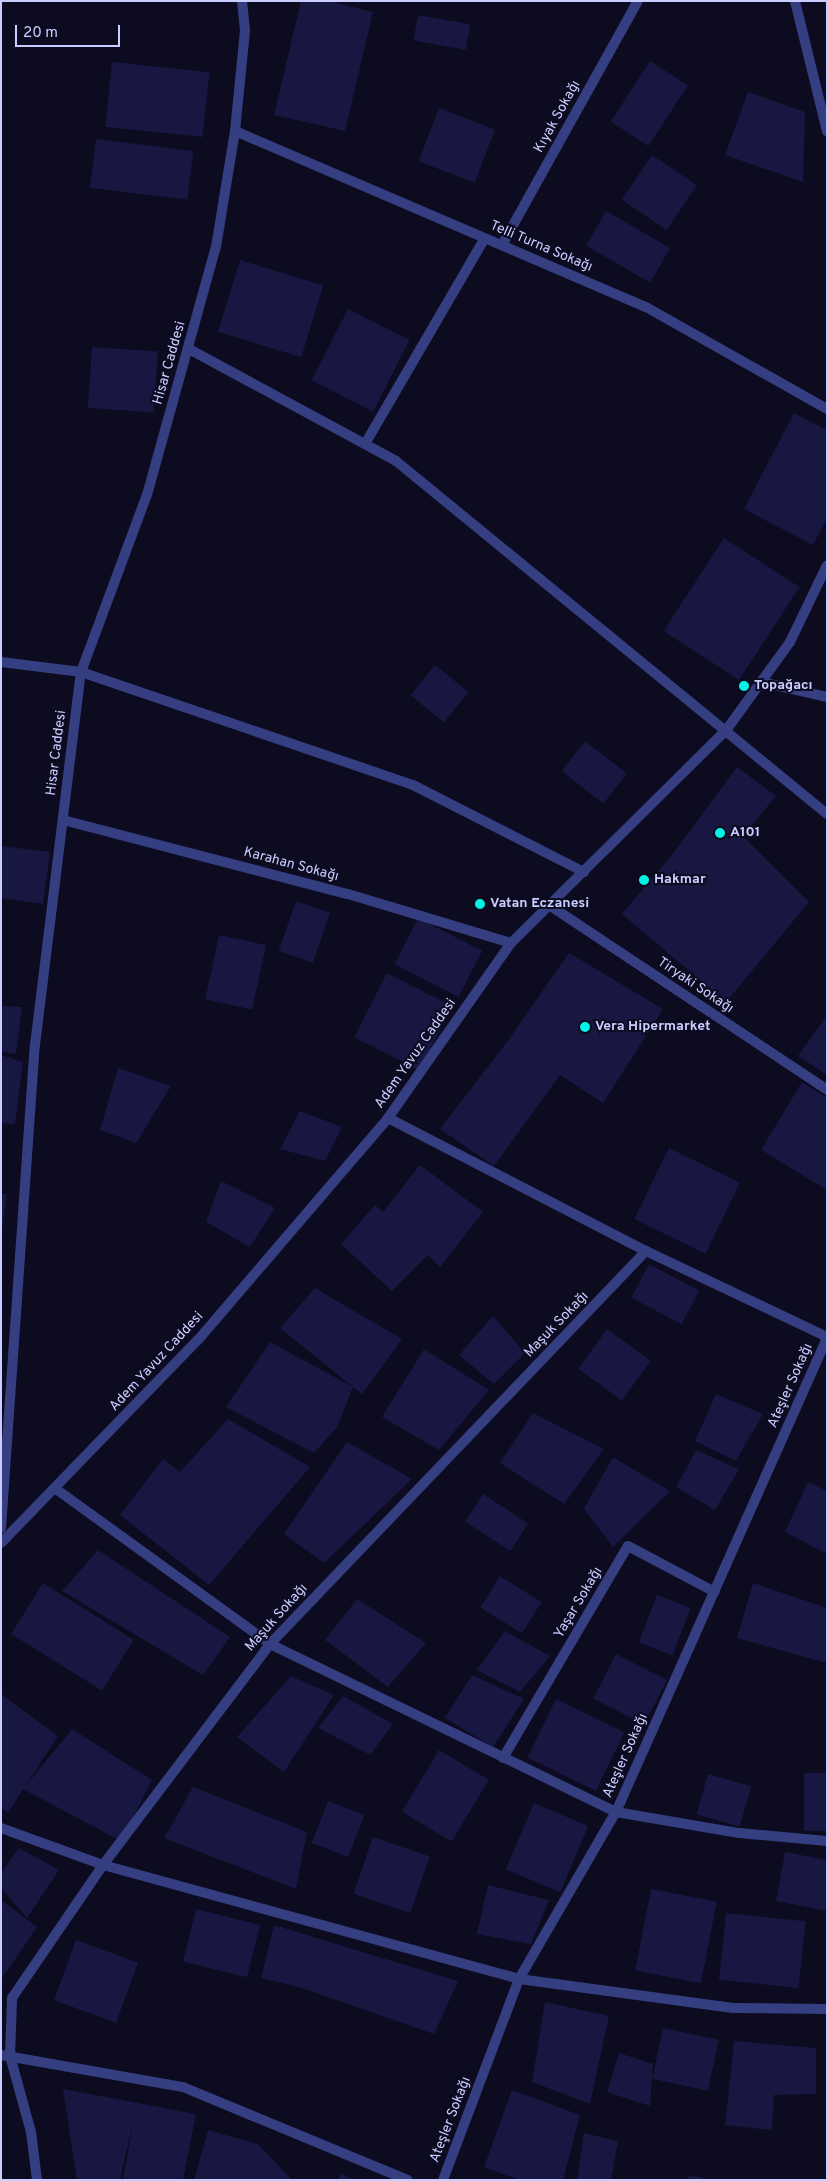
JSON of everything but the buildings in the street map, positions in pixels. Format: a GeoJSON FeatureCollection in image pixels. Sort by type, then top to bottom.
{"type":"FeatureCollection","features":[{"type":"Feature","properties":{"kind":"street","name":"Hisar Caddesi"},"geometry":{"type":"LineString","coordinates":[[1,1528],[35,1045],[81,672],[147,495],[216,247],[235,131],[245,30],[242,1]]}},
{"type":"Feature","properties":{"kind":"street","name":"Kıyak Sokağı"},"geometry":{"type":"LineString","coordinates":[[502,245],[638,1]]}},
{"type":"Feature","properties":{"kind":"street"},"geometry":{"type":"LineString","coordinates":[[795,1],[827,131]]}},
{"type":"Feature","properties":{"kind":"street"},"geometry":{"type":"LineString","coordinates":[[814,75],[827,90]]}},
{"type":"Feature","properties":{"kind":"street","name":"Telli Turna Sokağı"},"geometry":{"type":"LineString","coordinates":[[235,131],[646,307],[827,409]]}},
{"type":"Feature","properties":{"kind":"street"},"geometry":{"type":"LineString","coordinates":[[366,444],[485,238]]}},
{"type":"Feature","properties":{"kind":"street"},"geometry":{"type":"LineString","coordinates":[[189,349],[396,461],[728,729],[827,814]]}},
{"type":"Feature","properties":{"kind":"street","name":"Adem Yavuz Caddesi"},"geometry":{"type":"LineString","coordinates":[[1,1543],[56,1489],[198,1340],[388,1118],[510,943],[728,729],[790,642],[827,564]]}},
{"type":"Feature","properties":{"kind":"street"},"geometry":{"type":"LineString","coordinates":[[1,662],[81,672],[413,785],[584,872]]}},
{"type":"Feature","properties":{"kind":"street"},"geometry":{"type":"LineString","coordinates":[[761,682],[827,697]]}},
{"type":"Feature","properties":{"kind":"street","name":"Karahan Sokağı"},"geometry":{"type":"LineString","coordinates":[[63,820],[348,894],[510,943]]}},
{"type":"Feature","properties":{"kind":"street","name":"Tiryaki Sokağı"},"geometry":{"type":"LineString","coordinates":[[549,905],[827,1090]]}},
{"type":"Feature","properties":{"kind":"street"},"geometry":{"type":"LineString","coordinates":[[388,1118],[646,1251],[827,1338]]}},
{"type":"Feature","properties":{"kind":"street","name":"Maşuk Sokağı"},"geometry":{"type":"LineString","coordinates":[[38,2180],[32,2132],[6,2056],[12,1998],[103,1865],[270,1644],[646,1251]]}},
{"type":"Feature","properties":{"kind":"street","name":"Ateşler Sokağı"},"geometry":{"type":"LineString","coordinates":[[443,2180],[519,1979],[616,1812],[827,1338]]}},
{"type":"Feature","properties":{"kind":"street"},"geometry":{"type":"LineString","coordinates":[[56,1489],[270,1644],[616,1812],[739,1833],[827,1841]]}},
{"type":"Feature","properties":{"kind":"street","name":"Yaşar Sokağı"},"geometry":{"type":"LineString","coordinates":[[503,1758],[628,1546],[715,1592]]}},
{"type":"Feature","properties":{"kind":"street"},"geometry":{"type":"LineString","coordinates":[[1,1828],[103,1865],[519,1979],[733,2008],[827,2009]]}},
{"type":"Feature","properties":{"kind":"street"},"geometry":{"type":"LineString","coordinates":[[6,2056],[183,2087],[408,2180]]}},
{"type":"Feature","properties":{"kind":"place","name":"Topağacı"},"geometry":{"type":"Point","coordinates":[744,686]}},
{"type":"Feature","properties":{"kind":"place","name":"A101"},"geometry":{"type":"Point","coordinates":[720,833]}},
{"type":"Feature","properties":{"kind":"place","name":"Hakmar"},"geometry":{"type":"Point","coordinates":[644,880]}},
{"type":"Feature","properties":{"kind":"place","name":"Vatan Eczanesi"},"geometry":{"type":"Point","coordinates":[480,904]}},
{"type":"Feature","properties":{"kind":"place","name":"Vera Hipermarket"},"geometry":{"type":"Point","coordinates":[585,1027]}}]}
